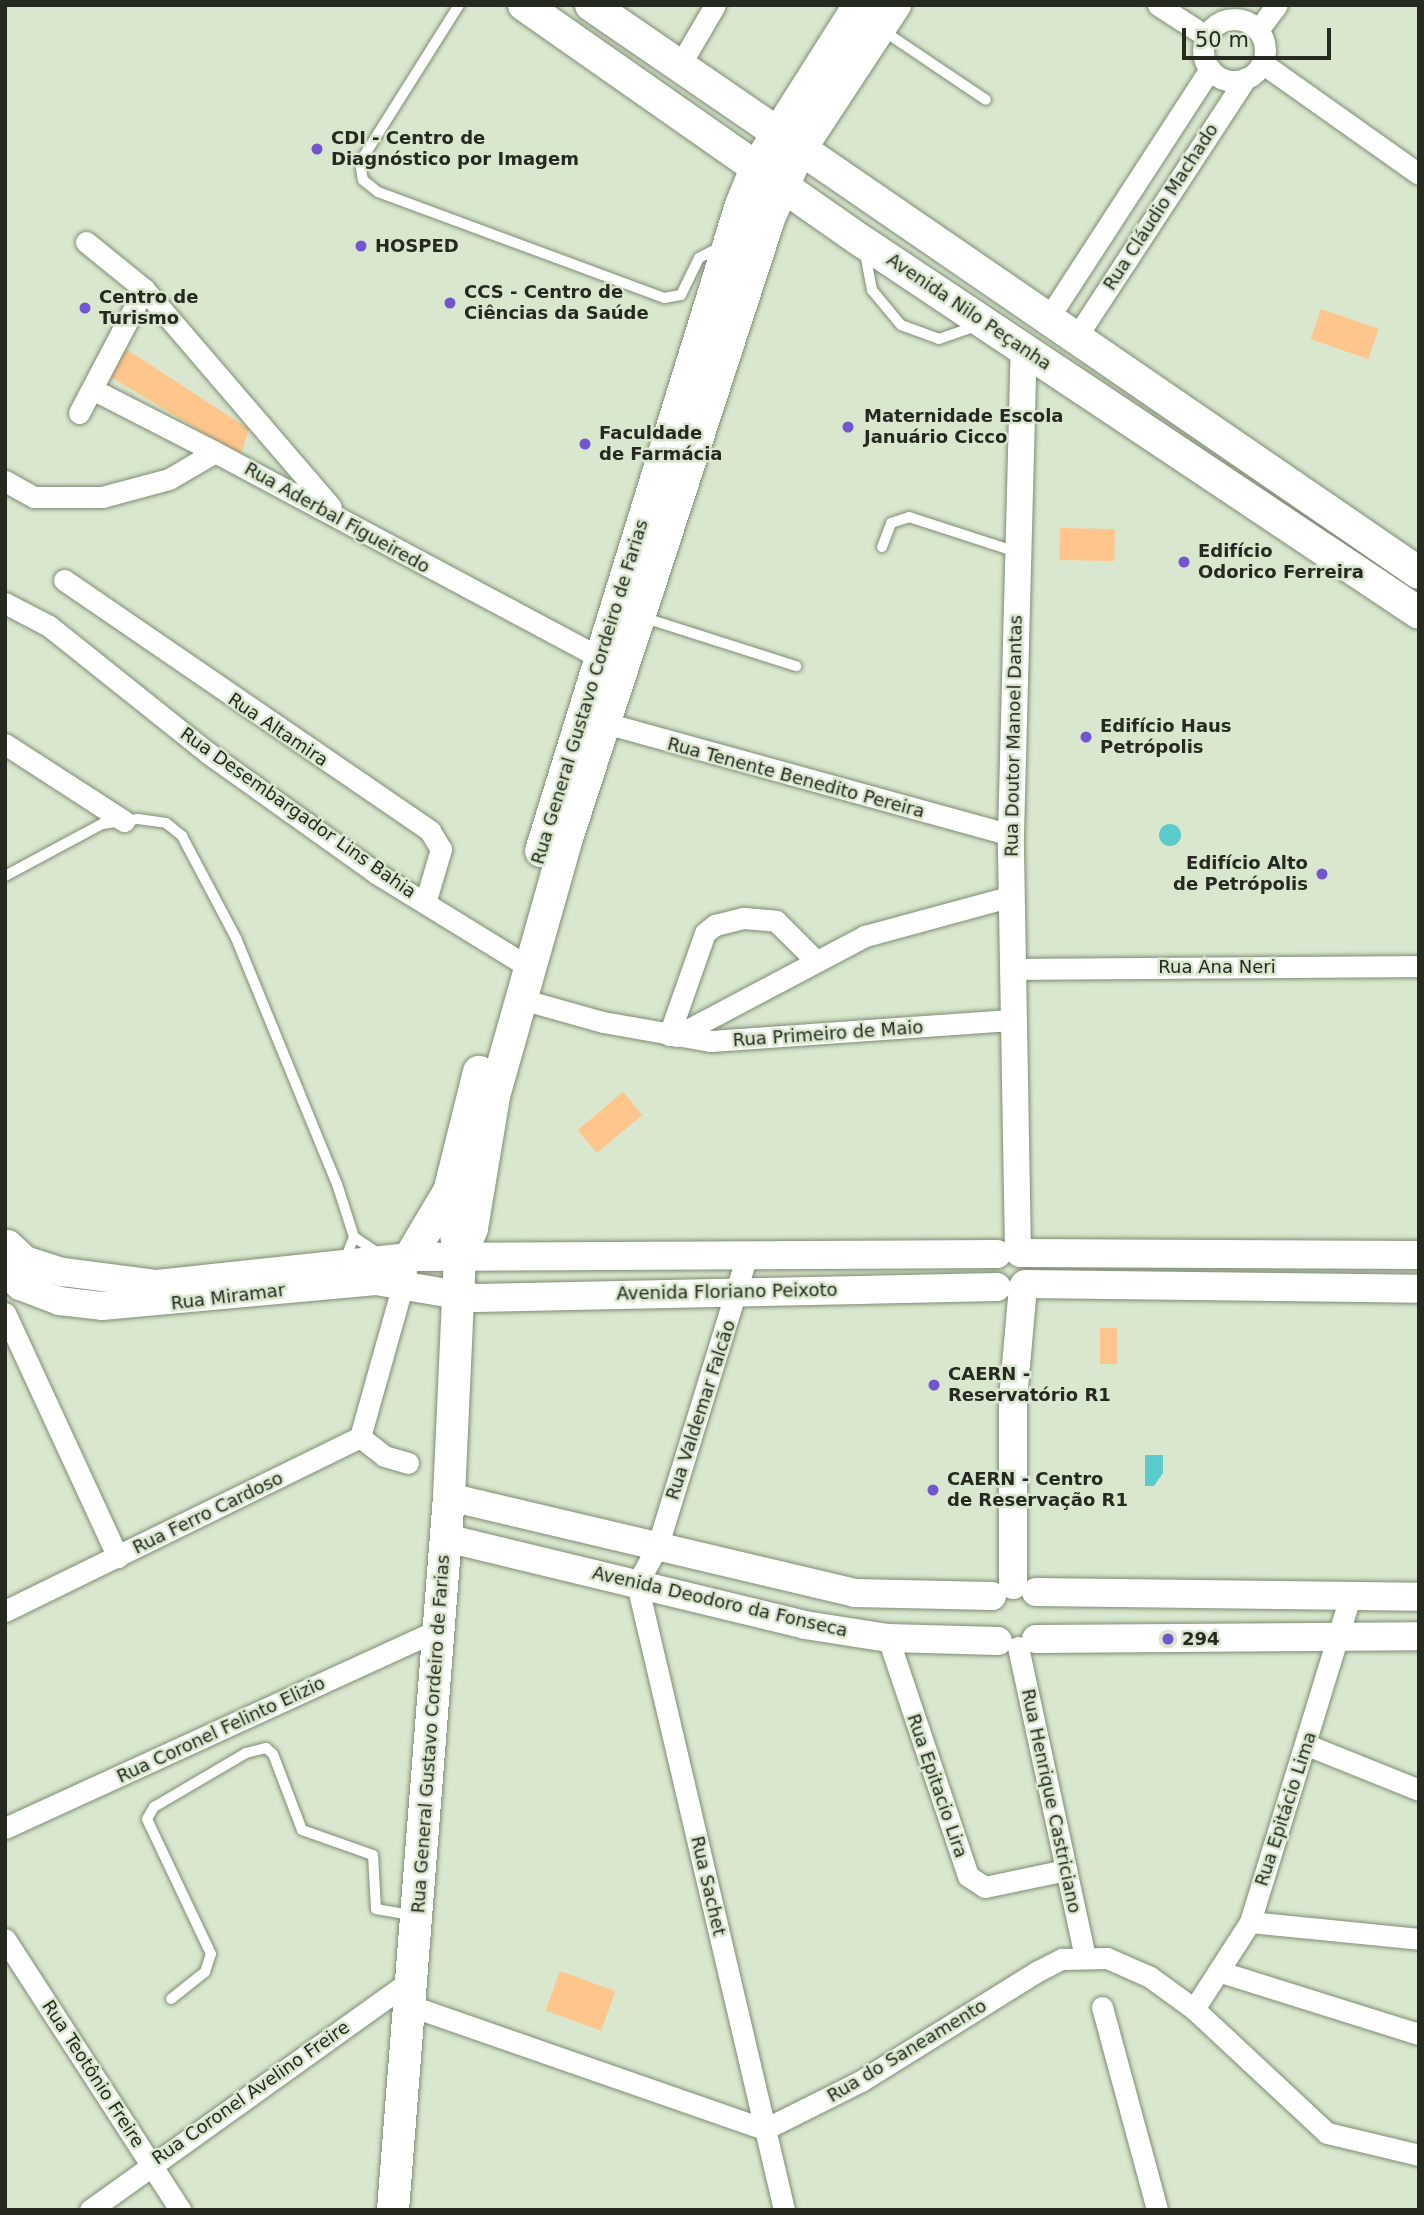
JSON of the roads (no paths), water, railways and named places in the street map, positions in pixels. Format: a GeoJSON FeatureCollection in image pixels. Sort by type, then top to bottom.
{"type":"FeatureCollection","features":[{"type":"Feature","properties":{"kind":"main road","name":"Avenida Nilo Peçanha"},"geometry":{"type":"LineString","coordinates":[[524,5],[770,174],[863,242],[1419,613]]}},
{"type":"Feature","properties":{"kind":"main road"},"geometry":{"type":"LineString","coordinates":[[591,5],[680,65],[787,143],[1077,336],[1419,573]]}},
{"type":"Feature","properties":{"kind":"main road"},"geometry":{"type":"LineString","coordinates":[[770,174],[787,143],[878,13]]}},
{"type":"Feature","properties":{"kind":"main road","name":"Rua General Gustavo Cordeiro de Farias"},"geometry":{"type":"LineString","coordinates":[[393,2210],[413,1992],[436,1631],[449,1497],[460,1258],[449,1192],[594,721],[729,244],[770,174]]}},
{"type":"Feature","properties":{"kind":"main road","name":"Rua General Gustavo Cordeiro de Farias"},"geometry":{"type":"LineString","coordinates":[[610,663],[638,616],[770,174]]}},
{"type":"Feature","properties":{"kind":"main road"},"geometry":{"type":"LineString","coordinates":[[1153,435],[1156,418],[1168,413],[1240,449]]}},
{"type":"Feature","properties":{"kind":"main road","name":"Rua General Gustavo Cordeiro de Farias"},"geometry":{"type":"LineString","coordinates":[[460,1258],[472,1228],[494,1096],[521,999],[519,962]]}},
{"type":"Feature","properties":{"kind":"main road"},"geometry":{"type":"LineString","coordinates":[[401,1268],[449,1192]]}},
{"type":"Feature","properties":{"kind":"main road","name":"Rua Miramar"},"geometry":{"type":"LineString","coordinates":[[6,1247],[25,1260],[99,1281],[157,1284],[343,1264],[401,1268],[458,1296]]}},
{"type":"Feature","properties":{"kind":"main road"},"geometry":{"type":"LineString","coordinates":[[460,1258],[748,1252],[1419,1255]]}},
{"type":"Feature","properties":{"kind":"main road"},"geometry":{"type":"LineString","coordinates":[[1008,1253],[1030,1267],[1011,1286],[1013,1591],[1046,1621],[1017,1642],[985,1615],[1013,1591]]}},
{"type":"Feature","properties":{"kind":"main road","name":"Rua Miramar"},"geometry":{"type":"LineString","coordinates":[[5,1272],[20,1286],[59,1301],[102,1306],[342,1284],[401,1268],[460,1258]]}},
{"type":"Feature","properties":{"kind":"main road","name":"Avenida Floriano Peixoto"},"geometry":{"type":"LineString","coordinates":[[458,1296],[1011,1286],[1419,1289]]}},
{"type":"Feature","properties":{"kind":"main road","name":"Avenida Deodoro da Fonseca"},"geometry":{"type":"LineString","coordinates":[[449,1497],[648,1565],[888,1638],[1017,1642],[1341,1634],[1419,1636]]}},
{"type":"Feature","properties":{"kind":"main road","name":"Avenida Deodoro da Fonseca"},"geometry":{"type":"LineString","coordinates":[[446,1538],[855,1593],[1013,1591],[1419,1597]]}},
{"type":"Feature","properties":{"kind":"main road"},"geometry":{"type":"LineString","coordinates":[[1186,1594],[1186,1637]]}},
{"type":"Feature","properties":{"kind":"street"},"geometry":{"type":"LineString","coordinates":[[680,65],[715,5]]}},
{"type":"Feature","properties":{"kind":"street"},"geometry":{"type":"LineString","coordinates":[[1158,5],[1206,36]]}},
{"type":"Feature","properties":{"kind":"street"},"geometry":{"type":"LineString","coordinates":[[1277,5],[1258,30],[1262,63],[1419,174]]}},
{"type":"Feature","properties":{"kind":"street"},"geometry":{"type":"LineString","coordinates":[[1206,36],[1225,20],[1258,30]]}},
{"type":"Feature","properties":{"kind":"street"},"geometry":{"type":"LineString","coordinates":[[1206,36],[1210,69],[1224,79],[1246,78],[1262,63]]}},
{"type":"Feature","properties":{"kind":"street","name":"Rua Cláudio Machado"},"geometry":{"type":"LineString","coordinates":[[1049,317],[1210,69]]}},
{"type":"Feature","properties":{"kind":"street","name":"Rua Cláudio Machado"},"geometry":{"type":"LineString","coordinates":[[1077,336],[1246,78]]}},
{"type":"Feature","properties":{"kind":"street"},"geometry":{"type":"LineString","coordinates":[[86,242],[144,289],[337,513]]}},
{"type":"Feature","properties":{"kind":"street"},"geometry":{"type":"LineString","coordinates":[[79,413],[144,289]]}},
{"type":"Feature","properties":{"kind":"street","name":"Rua Doutor Manoel Dantas"},"geometry":{"type":"LineString","coordinates":[[1008,1253],[1016,1125],[1012,835],[1024,349]]}},
{"type":"Feature","properties":{"kind":"street","name":"Rua Aderbal Figueiredo"},"geometry":{"type":"LineString","coordinates":[[92,389],[337,513],[380,543],[610,663]]}},
{"type":"Feature","properties":{"kind":"street"},"geometry":{"type":"LineString","coordinates":[[5,481],[34,497],[102,497],[169,479],[215,453]]}},
{"type":"Feature","properties":{"kind":"street","name":"Rua Altamira"},"geometry":{"type":"LineString","coordinates":[[64,580],[430,831],[441,849],[425,903]]}},
{"type":"Feature","properties":{"kind":"street","name":"Rua Desembargador Lins Bahia"},"geometry":{"type":"LineString","coordinates":[[5,603],[49,626],[208,753],[425,903],[519,962]]}},
{"type":"Feature","properties":{"kind":"street","name":"Rua Tenente Benedito Pereira"},"geometry":{"type":"LineString","coordinates":[[594,721],[1012,835]]}},
{"type":"Feature","properties":{"kind":"street"},"geometry":{"type":"LineString","coordinates":[[5,744],[124,821]]}},
{"type":"Feature","properties":{"kind":"street"},"geometry":{"type":"LineString","coordinates":[[673,1036],[814,959],[865,936],[1012,896]]}},
{"type":"Feature","properties":{"kind":"street"},"geometry":{"type":"LineString","coordinates":[[673,1036],[705,933],[715,925],[744,918],[776,922],[814,959]]}},
{"type":"Feature","properties":{"kind":"street","name":"Rua Ana Neri"},"geometry":{"type":"LineString","coordinates":[[1015,969],[1419,966]]}},
{"type":"Feature","properties":{"kind":"street","name":"Rua Primeiro de Maio"},"geometry":{"type":"LineString","coordinates":[[521,999],[673,1036],[767,1041],[1014,1020]]}},
{"type":"Feature","properties":{"kind":"street","name":"Rua Valdemar Falcão"},"geometry":{"type":"LineString","coordinates":[[648,1565],[739,1291],[748,1252]]}},
{"type":"Feature","properties":{"kind":"street"},"geometry":{"type":"LineString","coordinates":[[401,1268],[360,1437],[384,1456],[408,1463]]}},
{"type":"Feature","properties":{"kind":"street"},"geometry":{"type":"LineString","coordinates":[[5,1312],[118,1557]]}},
{"type":"Feature","properties":{"kind":"street","name":"Rua Ferro Cardoso"},"geometry":{"type":"LineString","coordinates":[[5,1611],[360,1437]]}},
{"type":"Feature","properties":{"kind":"street","name":"Rua Sachet"},"geometry":{"type":"LineString","coordinates":[[648,1565],[784,2210]]}},
{"type":"Feature","properties":{"kind":"street","name":"Rua Epitácio Lima"},"geometry":{"type":"LineString","coordinates":[[1194,2009],[1221,1972],[1250,1923],[1341,1634],[1350,1596]]}},
{"type":"Feature","properties":{"kind":"street","name":"Rua Coronel Felinto Elizio"},"geometry":{"type":"LineString","coordinates":[[5,1828],[436,1631]]}},
{"type":"Feature","properties":{"kind":"street","name":"Rua Epitacio Lira"},"geometry":{"type":"LineString","coordinates":[[888,1638],[968,1876],[985,1887],[1066,1870]]}},
{"type":"Feature","properties":{"kind":"street","name":"Rua Henrique Castriciano"},"geometry":{"type":"LineString","coordinates":[[1017,1642],[1085,1956]]}},
{"type":"Feature","properties":{"kind":"street"},"geometry":{"type":"LineString","coordinates":[[1307,1745],[1419,1790]]}},
{"type":"Feature","properties":{"kind":"street"},"geometry":{"type":"LineString","coordinates":[[1250,1923],[1419,1939]]}},
{"type":"Feature","properties":{"kind":"street","name":"Rua Teotônio Freire"},"geometry":{"type":"LineString","coordinates":[[5,1939],[180,2210]]}},
{"type":"Feature","properties":{"kind":"street"},"geometry":{"type":"LineString","coordinates":[[1085,1956],[1150,1977],[1194,2009],[1327,2133],[1419,2155]]}},
{"type":"Feature","properties":{"kind":"street","name":"Rua do Saneamento"},"geometry":{"type":"LineString","coordinates":[[765,2129],[861,2081],[1038,1971],[1085,1956]]}},
{"type":"Feature","properties":{"kind":"street"},"geometry":{"type":"LineString","coordinates":[[1221,1972],[1419,2034]]}},
{"type":"Feature","properties":{"kind":"street"},"geometry":{"type":"LineString","coordinates":[[413,1992],[765,2129]]}},
{"type":"Feature","properties":{"kind":"street","name":"Rua Coronel Avelino Freire"},"geometry":{"type":"LineString","coordinates":[[89,2210],[151,2164],[413,1992]]}},
{"type":"Feature","properties":{"kind":"street"},"geometry":{"type":"LineString","coordinates":[[1102,2007],[1157,2210]]}},
{"type":"Feature","properties":{"kind":"lane"},"geometry":{"type":"LineString","coordinates":[[459,5],[360,162],[363,180],[378,192],[664,298],[685,291],[704,253],[729,244]]}},
{"type":"Feature","properties":{"kind":"lane"},"geometry":{"type":"LineString","coordinates":[[878,13],[986,100]]}},
{"type":"Feature","properties":{"kind":"lane"},"geometry":{"type":"LineString","coordinates":[[863,242],[872,290],[901,325],[939,339],[986,322]]}},
{"type":"Feature","properties":{"kind":"lane"},"geometry":{"type":"LineString","coordinates":[[882,547],[891,523],[909,517],[1017,552]]}},
{"type":"Feature","properties":{"kind":"lane"},"geometry":{"type":"LineString","coordinates":[[638,616],[796,666]]}},
{"type":"Feature","properties":{"kind":"lane"},"geometry":{"type":"LineString","coordinates":[[5,876],[102,824],[124,821],[166,823],[182,836],[236,938],[354,1237],[401,1268]]}},
{"type":"Feature","properties":{"kind":"lane"},"geometry":{"type":"LineString","coordinates":[[343,1264],[354,1237]]}},
{"type":"Feature","properties":{"kind":"lane"},"geometry":{"type":"LineString","coordinates":[[172,1999],[205,1972],[211,1954],[147,1819],[154,1807],[246,1753],[266,1748],[273,1754],[302,1830],[373,1855],[376,1909],[418,1916]]}},
{"type":"Feature","properties":{"kind":"water"},"geometry":{"type":"Polygon","coordinates":[[[1166,824],[1174,824],[1181,831],[1181,839],[1174,846],[1166,846],[1159,839],[1159,831],[1166,824]]]}},
{"type":"Feature","properties":{"kind":"water"},"geometry":{"type":"Polygon","coordinates":[[[1145,1455],[1163,1455],[1163,1473],[1154,1486],[1145,1486],[1145,1455]]]}},
{"type":"Feature","properties":{"kind":"place","name":"CDI - Centro de Diagnóstico por Imagem"},"geometry":{"type":"Point","coordinates":[317,149]}},
{"type":"Feature","properties":{"kind":"place","name":"HOSPED"},"geometry":{"type":"Point","coordinates":[361,246]}},
{"type":"Feature","properties":{"kind":"place","name":"CCS - Centro de Ciências da Saúde"},"geometry":{"type":"Point","coordinates":[450,303]}},
{"type":"Feature","properties":{"kind":"place","name":"Centro de Turismo"},"geometry":{"type":"Point","coordinates":[85,308]}},
{"type":"Feature","properties":{"kind":"place","name":"Maternidade Escola Januário Cicco"},"geometry":{"type":"Point","coordinates":[848,427]}},
{"type":"Feature","properties":{"kind":"place","name":"Faculdade de Farmácia"},"geometry":{"type":"Point","coordinates":[585,444]}},
{"type":"Feature","properties":{"kind":"place","name":"Edifício Odorico Ferreira"},"geometry":{"type":"Point","coordinates":[1184,562]}},
{"type":"Feature","properties":{"kind":"place","name":"Edifício Haus Petrópolis"},"geometry":{"type":"Point","coordinates":[1086,737]}},
{"type":"Feature","properties":{"kind":"place","name":"Edifício Alto de Petrópolis"},"geometry":{"type":"Point","coordinates":[1322,874]}},
{"type":"Feature","properties":{"kind":"place","name":"CAERN - Reservatório R1"},"geometry":{"type":"Point","coordinates":[934,1385]}},
{"type":"Feature","properties":{"kind":"place","name":"CAERN - Centro de Reservação R1"},"geometry":{"type":"Point","coordinates":[933,1490]}},
{"type":"Feature","properties":{"kind":"place","name":"294"},"geometry":{"type":"Point","coordinates":[1168,1639]}}]}
